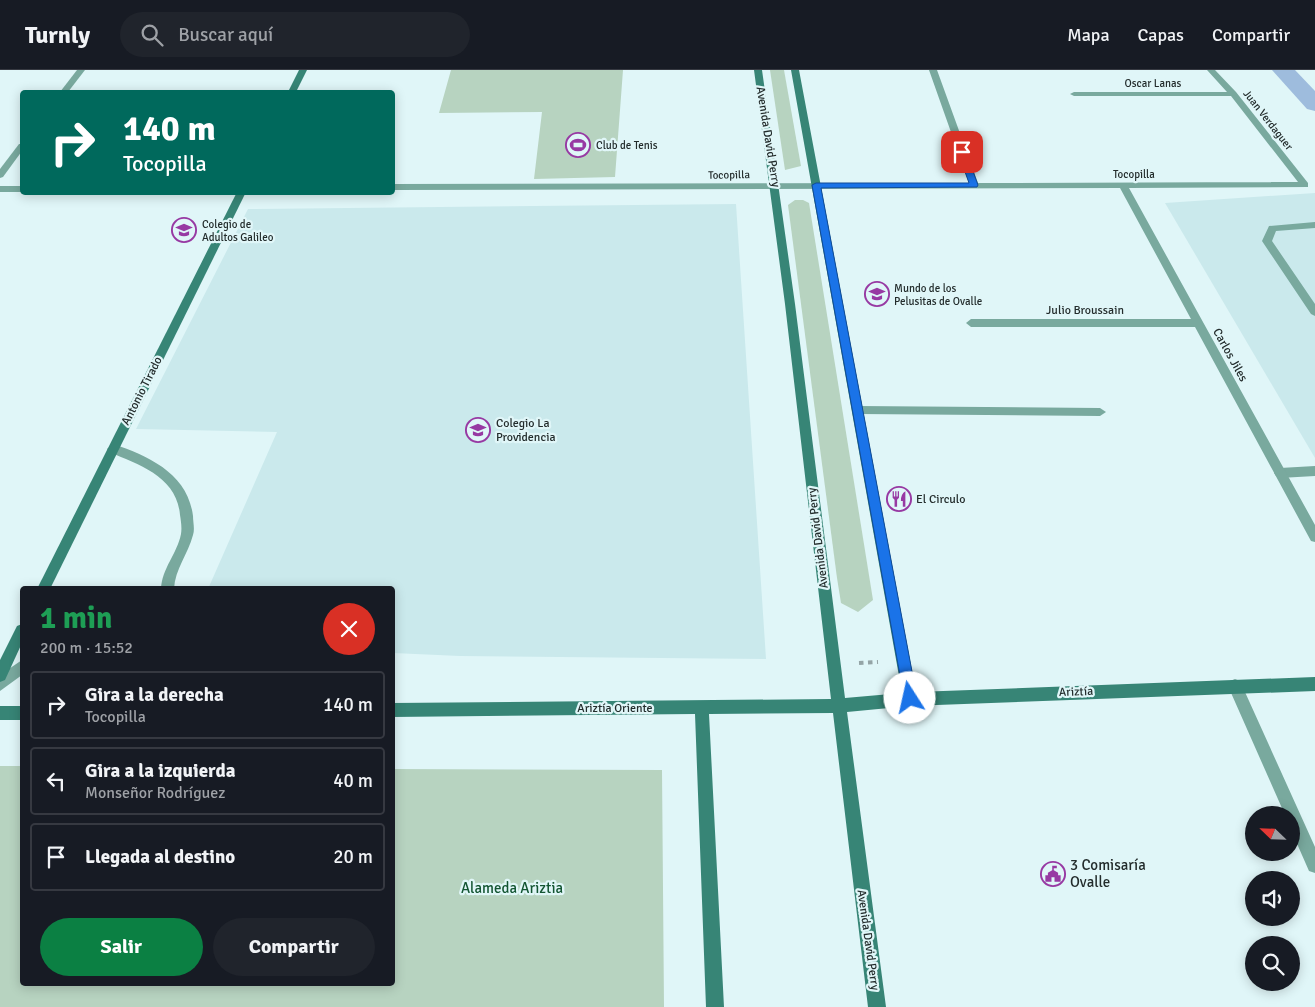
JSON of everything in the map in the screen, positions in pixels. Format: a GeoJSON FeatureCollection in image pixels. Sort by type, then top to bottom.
{"type":"FeatureCollection","features":[{"type":"Feature","properties":{"kind":"main road"},"geometry":{"type":"LineString","coordinates":[[293,90],[303,70]]}},
{"type":"Feature","properties":{"kind":"main road","name":"Avenida David Perry"},"geometry":{"type":"LineString","coordinates":[[758,70],[776,186],[838,706],[877,1007]]}},
{"type":"Feature","properties":{"kind":"main road"},"geometry":{"type":"LineString","coordinates":[[795,70],[910,698]]}},
{"type":"Feature","properties":{"kind":"main road","name":"Antonio Tirado"},"geometry":{"type":"LineString","coordinates":[[44,586],[240,195]]}},
{"type":"Feature","properties":{"kind":"main road"},"geometry":{"type":"LineString","coordinates":[[0,675],[20,634]]}},
{"type":"Feature","properties":{"kind":"main road","name":"Ariztía"},"geometry":{"type":"LineString","coordinates":[[838,706],[910,698],[1315,684]]}},
{"type":"Feature","properties":{"kind":"main road","name":"Ariztía Oriente"},"geometry":{"type":"LineString","coordinates":[[395,710],[838,706]]}},
{"type":"Feature","properties":{"kind":"main road"},"geometry":{"type":"LineString","coordinates":[[702,707],[715,1007]]}},
{"type":"Feature","properties":{"kind":"main road"},"geometry":{"type":"LineString","coordinates":[[0,713],[20,713]]}},
{"type":"Feature","properties":{"kind":"street"},"geometry":{"type":"LineString","coordinates":[[66,90],[81,70]]}},
{"type":"Feature","properties":{"kind":"street"},"geometry":{"type":"LineString","coordinates":[[933,70],[974,185]]}},
{"type":"Feature","properties":{"kind":"street","name":"Juan Verdaguer"},"geometry":{"type":"LineString","coordinates":[[1211,70],[1233,94],[1305,185]]}},
{"type":"Feature","properties":{"kind":"street","name":"Oscar Lanas"},"geometry":{"type":"LineString","coordinates":[[1074,94],[1233,94]]}},
{"type":"Feature","properties":{"kind":"street"},"geometry":{"type":"LineString","coordinates":[[0,175],[20,149]]}},
{"type":"Feature","properties":{"kind":"street","name":"Carlos Jiles"},"geometry":{"type":"LineString","coordinates":[[1123,185],[1315,537]]}},
{"type":"Feature","properties":{"kind":"street","name":"Tocopilla"},"geometry":{"type":"LineString","coordinates":[[395,187],[1305,185]]}},
{"type":"Feature","properties":{"kind":"street"},"geometry":{"type":"LineString","coordinates":[[0,189],[20,189]]}},
{"type":"Feature","properties":{"kind":"street"},"geometry":{"type":"LineString","coordinates":[[1315,226],[1272,228],[1267,240],[1315,312]]}},
{"type":"Feature","properties":{"kind":"street","name":"Julio Broussain"},"geometry":{"type":"LineString","coordinates":[[971,323],[1198,323]]}},
{"type":"Feature","properties":{"kind":"street"},"geometry":{"type":"LineString","coordinates":[[858,410],[1100,412]]}},
{"type":"Feature","properties":{"kind":"street"},"geometry":{"type":"LineString","coordinates":[[113,448],[156,467],[174,482],[188,507],[187,534],[168,577],[168,586]]}},
{"type":"Feature","properties":{"kind":"street"},"geometry":{"type":"LineString","coordinates":[[1280,472],[1315,472]]}},
{"type":"Feature","properties":{"kind":"street"},"geometry":{"type":"LineString","coordinates":[[0,684],[20,669]]}},
{"type":"Feature","properties":{"kind":"street"},"geometry":{"type":"LineString","coordinates":[[1235,686],[1315,865]]}},
{"type":"Feature","properties":{"kind":"path"},"geometry":{"type":"LineString","coordinates":[[833,664],[904,662]]}},
{"type":"Feature","properties":{"kind":"shaded area"},"geometry":{"type":"Polygon","coordinates":[[[1315,193],[1315,458],[1165,203],[1315,193]]]}},
{"type":"Feature","properties":{"kind":"shaded area","name":"Colegio La Providencia"},"geometry":{"type":"Polygon","coordinates":[[[736,204],[766,659],[460,656],[395,653],[395,586],[209,586],[277,432],[136,429],[248,209],[736,204]]]}},
{"type":"Feature","properties":{"kind":"green space","name":"Club de Tenis"},"geometry":{"type":"Polygon","coordinates":[[[451,70],[623,70],[615,177],[534,179],[542,112],[439,113],[451,70]]]}},
{"type":"Feature","properties":{"kind":"green space"},"geometry":{"type":"Polygon","coordinates":[[[770,70],[784,70],[801,166],[785,170],[770,70]]]}},
{"type":"Feature","properties":{"kind":"green space"},"geometry":{"type":"Polygon","coordinates":[[[795,200],[803,200],[809,203],[873,600],[858,612],[841,603],[837,578],[788,205],[795,200]]]}},
{"type":"Feature","properties":{"kind":"green space","name":"Alameda Ariztia"},"geometry":{"type":"Polygon","coordinates":[[[0,766],[20,766],[20,986],[395,986],[395,769],[662,770],[664,1007],[0,1007],[0,766]]]}},
{"type":"Feature","properties":{"kind":"waterway"},"geometry":{"type":"LineString","coordinates":[[1283,70],[1315,104]]}},
{"type":"Feature","properties":{"kind":"place","name":"Club de Tenis"},"geometry":{"type":"Point","coordinates":[578,145]}},
{"type":"Feature","properties":{"kind":"place","name":"Colegio de Adultos Galileo"},"geometry":{"type":"Point","coordinates":[184,230]}},
{"type":"Feature","properties":{"kind":"place","name":"Mundo de los Pelusitas de Ovalle"},"geometry":{"type":"Point","coordinates":[877,294]}},
{"type":"Feature","properties":{"kind":"place","name":"Colegio La Providencia"},"geometry":{"type":"Point","coordinates":[478,430]}},
{"type":"Feature","properties":{"kind":"place","name":"El Circulo"},"geometry":{"type":"Point","coordinates":[899,499]}},
{"type":"Feature","properties":{"kind":"place","name":"3 Comisaría Ovalle"},"geometry":{"type":"Point","coordinates":[1053,874]}},
{"type":"Feature","properties":{"kind":"route"},"geometry":{"type":"LineString","coordinates":[[910,698],[816,185],[974,185],[962,152]]}}]}
